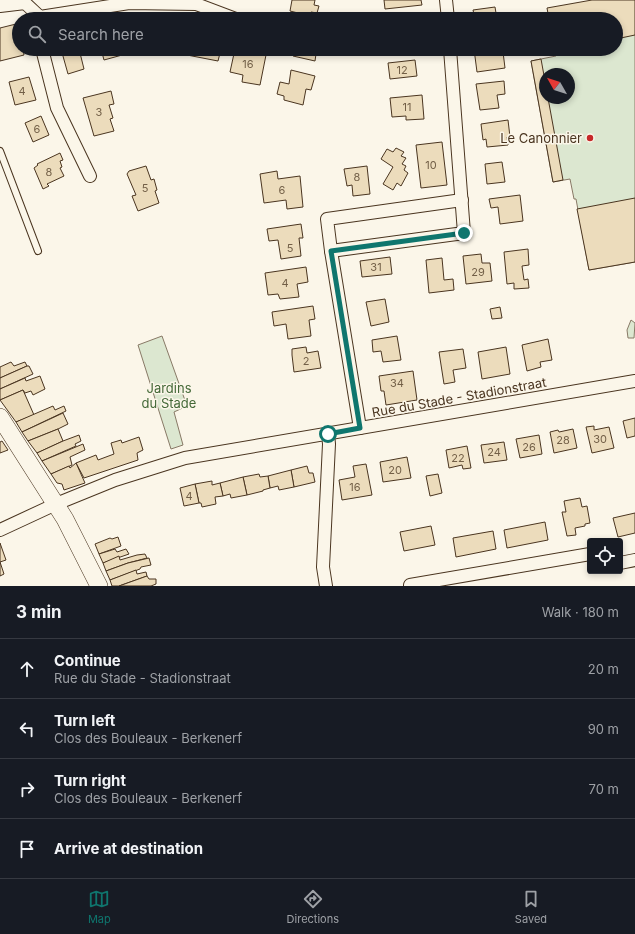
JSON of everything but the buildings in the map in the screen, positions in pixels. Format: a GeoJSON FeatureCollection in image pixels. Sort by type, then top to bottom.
{"type":"FeatureCollection","features":[{"type":"Feature","properties":{"kind":"main road"},"geometry":{"type":"LineString","coordinates":[[0,417],[65,518],[100,586]]}},
{"type":"Feature","properties":{"kind":"street"},"geometry":{"type":"LineString","coordinates":[[446,0],[447,12]]}},
{"type":"Feature","properties":{"kind":"street"},"geometry":{"type":"LineString","coordinates":[[0,6],[25,1],[35,12]]}},
{"type":"Feature","properties":{"kind":"street"},"geometry":{"type":"LineString","coordinates":[[76,12],[129,3],[197,2],[220,12]]}},
{"type":"Feature","properties":{"kind":"street"},"geometry":{"type":"LineString","coordinates":[[44,56],[57,108],[90,176]]}},
{"type":"Feature","properties":{"kind":"street"},"geometry":{"type":"LineString","coordinates":[[331,251],[464,233],[451,56]]}},
{"type":"Feature","properties":{"kind":"street"},"geometry":{"type":"LineString","coordinates":[[360,428],[327,219],[462,200]]}},
{"type":"Feature","properties":{"kind":"street","name":"Rue du Stade - Stadionstraat"},"geometry":{"type":"LineString","coordinates":[[0,530],[56,504],[115,480],[184,458],[635,381]]}},
{"type":"Feature","properties":{"kind":"street"},"geometry":{"type":"LineString","coordinates":[[326,586],[323,567],[329,444],[328,434]]}},
{"type":"Feature","properties":{"kind":"street"},"geometry":{"type":"LineString","coordinates":[[410,585],[587,555]]}},
{"type":"Feature","properties":{"kind":"street"},"geometry":{"type":"LineString","coordinates":[[623,562],[635,560]]}},
{"type":"Feature","properties":{"kind":"lane"},"geometry":{"type":"LineString","coordinates":[[0,151],[38,251]]}},
{"type":"Feature","properties":{"kind":"green space","name":"Le Canonnier"},"geometry":{"type":"Polygon","coordinates":[[[635,0],[635,262],[589,270],[576,199],[574,199],[570,179],[553,182],[531,61],[556,56],[623,56],[623,12],[635,0]]]}},
{"type":"Feature","properties":{"kind":"green space"},"geometry":{"type":"Polygon","coordinates":[[[631,320],[635,323],[634,338],[628,338],[627,330],[631,320]]]}},
{"type":"Feature","properties":{"kind":"green space","name":"Jardins du Stade"},"geometry":{"type":"Polygon","coordinates":[[[162,336],[187,406],[174,412],[183,445],[171,449],[138,345],[162,336]]]}},
{"type":"Feature","properties":{"kind":"place","name":"Le Canonnier"},"geometry":{"type":"Point","coordinates":[590,138]}},
{"type":"Feature","properties":{"kind":"route"},"geometry":{"type":"LineString","coordinates":[[328,434],[360,428],[331,251],[464,233]]}}]}
